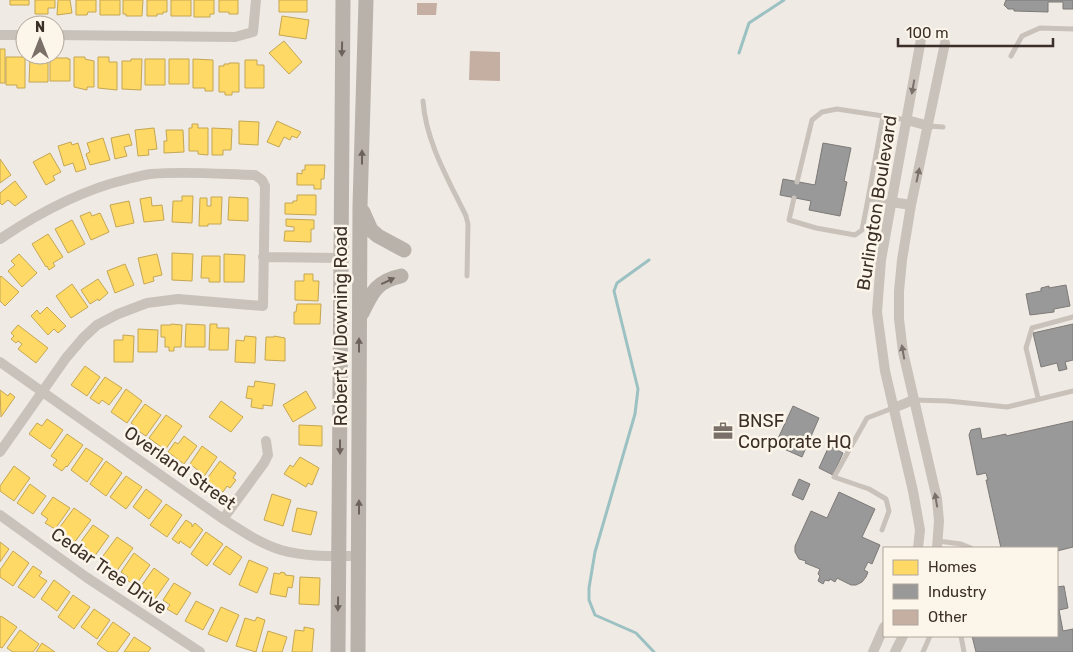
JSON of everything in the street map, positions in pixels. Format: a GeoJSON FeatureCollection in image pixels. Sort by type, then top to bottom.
{"type":"FeatureCollection","features":[{"type":"Feature","properties":{"kind":"main road","name":"Robert W Downing Road"},"geometry":{"type":"LineString","coordinates":[[338,652],[343,0]]}},
{"type":"Feature","properties":{"kind":"main road","name":"Robert W Downing Road"},"geometry":{"type":"LineString","coordinates":[[358,652],[360,206],[366,0]]}},
{"type":"Feature","properties":{"kind":"main road"},"geometry":{"type":"LineString","coordinates":[[360,206],[370,230],[404,250]]}},
{"type":"Feature","properties":{"kind":"main road"},"geometry":{"type":"LineString","coordinates":[[360,319],[371,294],[379,285],[387,279],[401,276]]}},
{"type":"Feature","properties":{"kind":"street"},"geometry":{"type":"LineString","coordinates":[[65,35],[234,38],[253,32],[256,0]]}},
{"type":"Feature","properties":{"kind":"street"},"geometry":{"type":"LineString","coordinates":[[0,35],[15,35]]}},
{"type":"Feature","properties":{"kind":"street","name":"Burlington Boulevard"},"geometry":{"type":"LineString","coordinates":[[918,547],[920,530],[885,371],[877,312],[879,274],[921,39]]}},
{"type":"Feature","properties":{"kind":"street","name":"Burlington Boulevard"},"geometry":{"type":"LineString","coordinates":[[938,545],[939,521],[936,499],[903,352],[899,319],[899,291],[902,260],[912,205],[945,43]]}},
{"type":"Feature","properties":{"kind":"street"},"geometry":{"type":"LineString","coordinates":[[907,120],[929,126]]}},
{"type":"Feature","properties":{"kind":"street"},"geometry":{"type":"LineString","coordinates":[[0,239],[33,217],[70,197],[109,183],[149,174],[196,173],[255,176],[262,180],[264,186],[263,306],[178,299],[146,303],[118,314],[98,325],[83,338],[42,391],[0,452]]}},
{"type":"Feature","properties":{"kind":"street"},"geometry":{"type":"LineString","coordinates":[[892,202],[912,205]]}},
{"type":"Feature","properties":{"kind":"street"},"geometry":{"type":"LineString","coordinates":[[263,257],[340,258]]}},
{"type":"Feature","properties":{"kind":"street","name":"Overland Street"},"geometry":{"type":"LineString","coordinates":[[0,362],[223,519],[265,544],[302,554],[358,556]]}},
{"type":"Feature","properties":{"kind":"street"},"geometry":{"type":"LineString","coordinates":[[894,408],[913,400]]}},
{"type":"Feature","properties":{"kind":"street"},"geometry":{"type":"LineString","coordinates":[[223,519],[268,455],[266,441]]}},
{"type":"Feature","properties":{"kind":"street","name":"Cedar Tree Drive"},"geometry":{"type":"LineString","coordinates":[[0,515],[86,577],[200,652]]}},
{"type":"Feature","properties":{"kind":"street"},"geometry":{"type":"LineString","coordinates":[[874,652],[883,630]]}},
{"type":"Feature","properties":{"kind":"street"},"geometry":{"type":"LineString","coordinates":[[895,652],[902,637]]}},
{"type":"Feature","properties":{"kind":"lane"},"geometry":{"type":"LineString","coordinates":[[1011,56],[1022,36],[1040,28],[1073,29]]}},
{"type":"Feature","properties":{"kind":"lane"},"geometry":{"type":"LineString","coordinates":[[423,100],[424,117],[428,133],[468,224],[467,276]]}},
{"type":"Feature","properties":{"kind":"lane"},"geometry":{"type":"LineString","coordinates":[[797,182],[812,120],[822,112],[836,109],[907,120]]}},
{"type":"Feature","properties":{"kind":"lane"},"geometry":{"type":"LineString","coordinates":[[794,198],[788,220],[816,228],[855,234],[862,230],[883,116]]}},
{"type":"Feature","properties":{"kind":"lane"},"geometry":{"type":"LineString","coordinates":[[929,126],[943,127]]}},
{"type":"Feature","properties":{"kind":"lane"},"geometry":{"type":"LineString","coordinates":[[868,199],[892,202]]}},
{"type":"Feature","properties":{"kind":"lane"},"geometry":{"type":"LineString","coordinates":[[1038,398],[1026,348],[1032,328],[1073,317]]}},
{"type":"Feature","properties":{"kind":"lane"},"geometry":{"type":"LineString","coordinates":[[913,400],[1007,406],[1073,391]]}},
{"type":"Feature","properties":{"kind":"lane"},"geometry":{"type":"LineString","coordinates":[[882,530],[889,511],[886,499],[869,488],[834,477],[867,418],[894,408]]}},
{"type":"Feature","properties":{"kind":"lane"},"geometry":{"type":"LineString","coordinates":[[938,545],[961,544],[968,547]]}},
{"type":"Feature","properties":{"kind":"lane"},"geometry":{"type":"LineString","coordinates":[[923,652],[930,637]]}},
{"type":"Feature","properties":{"kind":"lane"},"geometry":{"type":"LineString","coordinates":[[961,637],[964,652]]}},
{"type":"Feature","properties":{"kind":"building: Homes"},"geometry":{"type":"Polygon","coordinates":[[[10,0],[29,0],[29,5],[10,5],[10,0]]]}},
{"type":"Feature","properties":{"kind":"building: Homes"},"geometry":{"type":"Polygon","coordinates":[[[35,0],[55,0],[55,8],[48,8],[48,14],[35,14],[35,0]]]}},
{"type":"Feature","properties":{"kind":"building: Homes"},"geometry":{"type":"Polygon","coordinates":[[[58,0],[70,0],[72,13],[57,15],[58,0]]]}},
{"type":"Feature","properties":{"kind":"building: Homes"},"geometry":{"type":"Polygon","coordinates":[[[76,0],[96,0],[96,12],[88,12],[87,15],[76,15],[76,0]]]}},
{"type":"Feature","properties":{"kind":"building: Homes"},"geometry":{"type":"Polygon","coordinates":[[[100,0],[120,0],[120,15],[100,15],[100,0]]]}},
{"type":"Feature","properties":{"kind":"building: Homes"},"geometry":{"type":"Polygon","coordinates":[[[123,0],[143,0],[142,16],[126,16],[126,14],[123,14],[123,0]]]}},
{"type":"Feature","properties":{"kind":"building: Homes"},"geometry":{"type":"Polygon","coordinates":[[[147,0],[167,0],[167,12],[157,14],[157,16],[147,16],[147,0]]]}},
{"type":"Feature","properties":{"kind":"building: Homes"},"geometry":{"type":"Polygon","coordinates":[[[171,0],[191,0],[191,16],[171,16],[171,0]]]}},
{"type":"Feature","properties":{"kind":"building: Homes"},"geometry":{"type":"Polygon","coordinates":[[[194,0],[214,0],[214,14],[210,14],[210,17],[194,17],[194,0]]]}},
{"type":"Feature","properties":{"kind":"building: Homes"},"geometry":{"type":"Polygon","coordinates":[[[219,0],[238,0],[238,14],[219,12],[219,0]]]}},
{"type":"Feature","properties":{"kind":"building: Homes"},"geometry":{"type":"Polygon","coordinates":[[[279,0],[307,0],[307,12],[279,12],[279,0]]]}},
{"type":"Feature","properties":{"kind":"building: Homes"},"geometry":{"type":"Polygon","coordinates":[[[282,16],[309,20],[306,39],[279,35],[282,16]]]}},
{"type":"Feature","properties":{"kind":"building: Homes"},"geometry":{"type":"Polygon","coordinates":[[[284,41],[302,62],[289,74],[269,53],[284,41]]]}},
{"type":"Feature","properties":{"kind":"building: Homes"},"geometry":{"type":"Polygon","coordinates":[[[0,49],[5,49],[5,83],[0,83],[0,49]]]}},
{"type":"Feature","properties":{"kind":"building: Homes"},"geometry":{"type":"Polygon","coordinates":[[[6,57],[15,57],[15,65],[25,65],[25,88],[17,88],[17,85],[6,85],[6,57]]]}},
{"type":"Feature","properties":{"kind":"building: Homes"},"geometry":{"type":"Polygon","coordinates":[[[74,57],[85,57],[85,59],[94,61],[94,87],[87,87],[87,90],[74,87],[74,57]]]}},
{"type":"Feature","properties":{"kind":"building: Homes"},"geometry":{"type":"Polygon","coordinates":[[[98,57],[109,57],[109,62],[117,62],[117,90],[98,88],[98,57]]]}},
{"type":"Feature","properties":{"kind":"building: Homes"},"geometry":{"type":"Polygon","coordinates":[[[65,58],[70,59],[70,81],[50,81],[50,65],[65,65],[65,58]]]}},
{"type":"Feature","properties":{"kind":"building: Homes"},"geometry":{"type":"Polygon","coordinates":[[[131,59],[142,59],[141,90],[122,89],[122,61],[131,61],[131,59]]]}},
{"type":"Feature","properties":{"kind":"building: Homes"},"geometry":{"type":"Polygon","coordinates":[[[145,59],[165,59],[165,85],[145,85],[145,59]]]}},
{"type":"Feature","properties":{"kind":"building: Homes"},"geometry":{"type":"Polygon","coordinates":[[[169,59],[189,59],[189,84],[169,84],[169,59]]]}},
{"type":"Feature","properties":{"kind":"building: Homes"},"geometry":{"type":"Polygon","coordinates":[[[193,59],[213,60],[213,91],[205,91],[205,88],[193,88],[193,59]]]}},
{"type":"Feature","properties":{"kind":"building: Homes"},"geometry":{"type":"Polygon","coordinates":[[[245,60],[257,60],[257,65],[264,65],[264,88],[245,88],[245,60]]]}},
{"type":"Feature","properties":{"kind":"building: Homes"},"geometry":{"type":"Polygon","coordinates":[[[239,63],[239,92],[225,95],[225,92],[219,92],[219,66],[239,63]]]}},
{"type":"Feature","properties":{"kind":"building: Homes"},"geometry":{"type":"Polygon","coordinates":[[[30,65],[48,65],[48,82],[29,82],[30,65]]]}},
{"type":"Feature","properties":{"kind":"building: Homes"},"geometry":{"type":"Polygon","coordinates":[[[239,121],[259,122],[258,145],[239,144],[239,121]]]}},
{"type":"Feature","properties":{"kind":"building: Homes"},"geometry":{"type":"Polygon","coordinates":[[[277,121],[301,132],[297,138],[292,136],[290,140],[284,137],[279,147],[267,142],[277,121]]]}},
{"type":"Feature","properties":{"kind":"building: Homes"},"geometry":{"type":"Polygon","coordinates":[[[192,124],[198,124],[198,128],[208,128],[208,155],[198,154],[198,151],[189,151],[189,128],[192,128],[192,124]]]}},
{"type":"Feature","properties":{"kind":"building: Homes"},"geometry":{"type":"Polygon","coordinates":[[[154,128],[157,149],[148,150],[149,155],[138,156],[135,130],[154,128]]]}},
{"type":"Feature","properties":{"kind":"building: Homes"},"geometry":{"type":"Polygon","coordinates":[[[212,128],[232,129],[231,150],[223,150],[223,155],[212,155],[212,128]]]}},
{"type":"Feature","properties":{"kind":"building: Homes"},"geometry":{"type":"Polygon","coordinates":[[[166,130],[183,130],[184,152],[164,153],[164,141],[167,141],[166,130]]]}},
{"type":"Feature","properties":{"kind":"building: Homes"},"geometry":{"type":"Polygon","coordinates":[[[129,134],[132,145],[124,147],[127,156],[115,159],[111,138],[129,134]]]}},
{"type":"Feature","properties":{"kind":"building: Homes"},"geometry":{"type":"Polygon","coordinates":[[[103,138],[110,160],[90,165],[86,154],[90,152],[87,143],[103,138]]]}},
{"type":"Feature","properties":{"kind":"building: Homes"},"geometry":{"type":"Polygon","coordinates":[[[71,142],[72,145],[78,143],[86,169],[76,172],[73,163],[64,166],[58,146],[71,142]]]}},
{"type":"Feature","properties":{"kind":"building: Homes"},"geometry":{"type":"Polygon","coordinates":[[[50,153],[61,172],[53,176],[55,180],[46,185],[33,162],[50,153]]]}},
{"type":"Feature","properties":{"kind":"building: Homes"},"geometry":{"type":"Polygon","coordinates":[[[0,159],[11,175],[0,183],[0,159]]]}},
{"type":"Feature","properties":{"kind":"building: Homes"},"geometry":{"type":"Polygon","coordinates":[[[305,165],[325,165],[324,179],[321,179],[321,189],[314,189],[314,185],[297,185],[297,173],[302,174],[302,170],[305,170],[305,165]]]}},
{"type":"Feature","properties":{"kind":"building: Homes"},"geometry":{"type":"Polygon","coordinates":[[[15,181],[27,197],[15,206],[8,200],[2,205],[0,203],[0,193],[15,181]]]}},
{"type":"Feature","properties":{"kind":"building: Homes"},"geometry":{"type":"Polygon","coordinates":[[[297,195],[316,195],[316,215],[285,214],[285,203],[297,201],[297,195]]]}},
{"type":"Feature","properties":{"kind":"building: Homes"},"geometry":{"type":"Polygon","coordinates":[[[182,196],[193,196],[192,223],[172,222],[173,201],[182,201],[182,196]]]}},
{"type":"Feature","properties":{"kind":"building: Homes"},"geometry":{"type":"Polygon","coordinates":[[[151,197],[152,206],[162,205],[164,220],[144,222],[140,199],[151,197]]]}},
{"type":"Feature","properties":{"kind":"building: Homes"},"geometry":{"type":"Polygon","coordinates":[[[211,197],[222,197],[221,224],[199,226],[200,198],[207,198],[207,206],[211,206],[211,197]]]}},
{"type":"Feature","properties":{"kind":"building: Homes"},"geometry":{"type":"Polygon","coordinates":[[[229,197],[248,198],[248,221],[228,220],[229,197]]]}},
{"type":"Feature","properties":{"kind":"building: Homes"},"geometry":{"type":"Polygon","coordinates":[[[129,201],[134,223],[116,227],[110,205],[129,201]]]}},
{"type":"Feature","properties":{"kind":"building: Homes"},"geometry":{"type":"Polygon","coordinates":[[[90,212],[92,216],[100,213],[109,232],[91,240],[80,216],[90,212]]]}},
{"type":"Feature","properties":{"kind":"building: Homes"},"geometry":{"type":"Polygon","coordinates":[[[286,219],[314,220],[314,229],[311,229],[311,242],[284,241],[285,231],[294,231],[294,227],[286,226],[286,219]]]}},
{"type":"Feature","properties":{"kind":"building: Homes"},"geometry":{"type":"Polygon","coordinates":[[[72,220],[85,244],[68,253],[55,229],[72,220]]]}},
{"type":"Feature","properties":{"kind":"building: Homes"},"geometry":{"type":"Polygon","coordinates":[[[48,234],[63,257],[53,263],[55,266],[49,270],[32,244],[48,234]]]}},
{"type":"Feature","properties":{"kind":"building: Homes"},"geometry":{"type":"Polygon","coordinates":[[[172,253],[193,254],[192,281],[172,280],[172,253]]]}},
{"type":"Feature","properties":{"kind":"building: Homes"},"geometry":{"type":"Polygon","coordinates":[[[19,254],[37,273],[22,287],[8,271],[15,265],[11,261],[19,254]]]}},
{"type":"Feature","properties":{"kind":"building: Homes"},"geometry":{"type":"Polygon","coordinates":[[[157,254],[162,275],[153,277],[154,281],[144,284],[138,258],[157,254]]]}},
{"type":"Feature","properties":{"kind":"building: Homes"},"geometry":{"type":"Polygon","coordinates":[[[224,254],[245,255],[244,282],[224,282],[224,254]]]}},
{"type":"Feature","properties":{"kind":"building: Homes"},"geometry":{"type":"Polygon","coordinates":[[[202,256],[220,256],[220,282],[209,282],[209,278],[201,278],[202,256]]]}},
{"type":"Feature","properties":{"kind":"building: Homes"},"geometry":{"type":"Polygon","coordinates":[[[125,264],[134,285],[115,293],[107,271],[125,264]]]}},
{"type":"Feature","properties":{"kind":"building: Homes"},"geometry":{"type":"Polygon","coordinates":[[[304,274],[313,274],[313,281],[319,281],[318,301],[295,300],[295,281],[304,281],[304,274]]]}},
{"type":"Feature","properties":{"kind":"building: Homes"},"geometry":{"type":"Polygon","coordinates":[[[1,276],[19,292],[5,306],[0,301],[1,276]]]}},
{"type":"Feature","properties":{"kind":"building: Homes"},"geometry":{"type":"Polygon","coordinates":[[[98,279],[108,293],[99,301],[98,299],[90,304],[81,290],[98,279]]]}},
{"type":"Feature","properties":{"kind":"building: Homes"},"geometry":{"type":"Polygon","coordinates":[[[72,284],[88,307],[71,318],[56,296],[72,284]]]}},
{"type":"Feature","properties":{"kind":"building: Homes"},"geometry":{"type":"Polygon","coordinates":[[[297,304],[321,304],[320,324],[294,324],[294,312],[296,312],[297,304]]]}},
{"type":"Feature","properties":{"kind":"building: Homes"},"geometry":{"type":"Polygon","coordinates":[[[47,307],[66,326],[58,333],[54,329],[48,335],[31,316],[37,310],[40,314],[47,307]]]}},
{"type":"Feature","properties":{"kind":"building: Homes"},"geometry":{"type":"Polygon","coordinates":[[[186,324],[205,325],[205,347],[185,347],[186,324]]]}},
{"type":"Feature","properties":{"kind":"building: Homes"},"geometry":{"type":"Polygon","coordinates":[[[210,324],[217,324],[217,328],[229,328],[228,350],[209,350],[210,324]]]}},
{"type":"Feature","properties":{"kind":"building: Homes"},"geometry":{"type":"Polygon","coordinates":[[[18,325],[48,348],[36,363],[18,349],[22,344],[18,341],[16,343],[11,339],[14,336],[11,333],[18,325]]]}},
{"type":"Feature","properties":{"kind":"building: Homes"},"geometry":{"type":"Polygon","coordinates":[[[161,325],[182,325],[181,347],[174,347],[174,351],[169,351],[169,347],[165,347],[165,337],[161,337],[161,325]]]}},
{"type":"Feature","properties":{"kind":"building: Homes"},"geometry":{"type":"Polygon","coordinates":[[[138,329],[158,330],[157,352],[138,352],[138,329]]]}},
{"type":"Feature","properties":{"kind":"building: Homes"},"geometry":{"type":"Polygon","coordinates":[[[123,335],[134,336],[133,362],[114,362],[114,340],[123,340],[123,335]]]}},
{"type":"Feature","properties":{"kind":"building: Homes"},"geometry":{"type":"Polygon","coordinates":[[[245,336],[256,337],[255,363],[235,362],[236,340],[244,341],[245,336]]]}},
{"type":"Feature","properties":{"kind":"building: Homes"},"geometry":{"type":"Polygon","coordinates":[[[266,337],[285,338],[285,361],[265,360],[266,337]]]}},
{"type":"Feature","properties":{"kind":"building: Homes"},"geometry":{"type":"Polygon","coordinates":[[[85,366],[100,377],[87,396],[71,385],[85,366]]]}},
{"type":"Feature","properties":{"kind":"building: Homes"},"geometry":{"type":"Polygon","coordinates":[[[105,377],[122,388],[109,405],[102,400],[99,404],[90,398],[105,377]]]}},
{"type":"Feature","properties":{"kind":"building: Homes"},"geometry":{"type":"Polygon","coordinates":[[[255,381],[275,384],[272,406],[263,405],[263,409],[251,407],[252,399],[246,398],[248,386],[254,387],[255,381]]]}},
{"type":"Feature","properties":{"kind":"building: Homes"},"geometry":{"type":"Polygon","coordinates":[[[126,389],[142,401],[127,423],[111,412],[126,389]]]}},
{"type":"Feature","properties":{"kind":"building: Homes"},"geometry":{"type":"Polygon","coordinates":[[[0,390],[8,396],[10,393],[15,397],[1,417],[0,390]]]}},
{"type":"Feature","properties":{"kind":"building: Homes"},"geometry":{"type":"Polygon","coordinates":[[[306,391],[316,408],[293,422],[283,405],[306,391]]]}},
{"type":"Feature","properties":{"kind":"building: Homes"},"geometry":{"type":"Polygon","coordinates":[[[221,401],[243,417],[231,432],[209,417],[221,401]]]}},
{"type":"Feature","properties":{"kind":"building: Homes"},"geometry":{"type":"Polygon","coordinates":[[[145,404],[161,415],[146,436],[131,423],[145,404]]]}},
{"type":"Feature","properties":{"kind":"building: Homes"},"geometry":{"type":"Polygon","coordinates":[[[166,415],[182,426],[165,450],[149,438],[166,415]]]}},
{"type":"Feature","properties":{"kind":"building: Homes"},"geometry":{"type":"Polygon","coordinates":[[[47,419],[63,430],[50,449],[29,434],[37,423],[42,426],[47,419]]]}},
{"type":"Feature","properties":{"kind":"building: Homes"},"geometry":{"type":"Polygon","coordinates":[[[299,425],[322,426],[322,446],[299,445],[299,425]]]}},
{"type":"Feature","properties":{"kind":"building: Homes"},"geometry":{"type":"Polygon","coordinates":[[[67,434],[83,445],[62,471],[53,465],[57,460],[51,456],[67,434]]]}},
{"type":"Feature","properties":{"kind":"building: Homes"},"geometry":{"type":"Polygon","coordinates":[[[184,436],[197,446],[184,464],[168,452],[175,442],[178,444],[184,436]]]}},
{"type":"Feature","properties":{"kind":"building: Homes"},"geometry":{"type":"Polygon","coordinates":[[[202,446],[217,457],[203,478],[197,474],[199,471],[190,464],[202,446]]]}},
{"type":"Feature","properties":{"kind":"building: Homes"},"geometry":{"type":"Polygon","coordinates":[[[86,448],[103,459],[87,482],[71,470],[86,448]]]}},
{"type":"Feature","properties":{"kind":"building: Homes"},"geometry":{"type":"Polygon","coordinates":[[[300,457],[319,468],[312,485],[308,483],[306,487],[284,474],[290,465],[293,467],[300,457]]]}},
{"type":"Feature","properties":{"kind":"building: Homes"},"geometry":{"type":"Polygon","coordinates":[[[106,461],[122,473],[106,496],[90,484],[106,461]]]}},
{"type":"Feature","properties":{"kind":"building: Homes"},"geometry":{"type":"Polygon","coordinates":[[[220,461],[236,473],[233,478],[236,480],[230,488],[227,486],[223,492],[206,480],[220,461]]]}},
{"type":"Feature","properties":{"kind":"building: Homes"},"geometry":{"type":"Polygon","coordinates":[[[14,466],[30,478],[14,501],[0,491],[0,486],[14,466]]]}},
{"type":"Feature","properties":{"kind":"building: Homes"},"geometry":{"type":"Polygon","coordinates":[[[126,476],[142,487],[126,509],[110,497],[126,476]]]}},
{"type":"Feature","properties":{"kind":"building: Homes"},"geometry":{"type":"Polygon","coordinates":[[[30,484],[46,496],[33,514],[17,503],[30,484]]]}},
{"type":"Feature","properties":{"kind":"building: Homes"},"geometry":{"type":"Polygon","coordinates":[[[146,489],[162,501],[149,519],[133,507],[146,489]]]}},
{"type":"Feature","properties":{"kind":"building: Homes"},"geometry":{"type":"Polygon","coordinates":[[[272,494],[291,500],[283,526],[264,520],[272,494]]]}},
{"type":"Feature","properties":{"kind":"building: Homes"},"geometry":{"type":"Polygon","coordinates":[[[53,497],[70,508],[55,529],[45,523],[48,519],[41,514],[53,497]]]}},
{"type":"Feature","properties":{"kind":"building: Homes"},"geometry":{"type":"Polygon","coordinates":[[[166,504],[182,515],[167,537],[150,525],[166,504]]]}},
{"type":"Feature","properties":{"kind":"building: Homes"},"geometry":{"type":"Polygon","coordinates":[[[74,508],[91,520],[74,543],[57,531],[74,508]]]}},
{"type":"Feature","properties":{"kind":"building: Homes"},"geometry":{"type":"Polygon","coordinates":[[[297,508],[317,512],[311,535],[292,531],[297,508]]]}},
{"type":"Feature","properties":{"kind":"building: Homes"},"geometry":{"type":"Polygon","coordinates":[[[186,520],[192,524],[192,527],[195,523],[203,530],[190,548],[180,541],[179,544],[172,539],[186,520]]]}},
{"type":"Feature","properties":{"kind":"building: Homes"},"geometry":{"type":"Polygon","coordinates":[[[93,525],[109,536],[94,557],[85,551],[87,548],[80,543],[93,525]]]}},
{"type":"Feature","properties":{"kind":"building: Homes"},"geometry":{"type":"Polygon","coordinates":[[[206,532],[223,544],[207,566],[191,554],[206,532]]]}},
{"type":"Feature","properties":{"kind":"building: Homes"},"geometry":{"type":"Polygon","coordinates":[[[117,537],[133,548],[116,572],[100,560],[117,537]]]}},
{"type":"Feature","properties":{"kind":"building: Homes"},"geometry":{"type":"Polygon","coordinates":[[[0,542],[9,549],[0,562],[0,542]]]}},
{"type":"Feature","properties":{"kind":"building: Homes"},"geometry":{"type":"Polygon","coordinates":[[[226,546],[242,557],[230,575],[213,564],[226,546]]]}},
{"type":"Feature","properties":{"kind":"building: Homes"},"geometry":{"type":"Polygon","coordinates":[[[13,551],[29,563],[13,586],[0,577],[0,570],[13,551]]]}},
{"type":"Feature","properties":{"kind":"building: Homes"},"geometry":{"type":"Polygon","coordinates":[[[134,553],[150,565],[135,586],[121,572],[134,553]]]}},
{"type":"Feature","properties":{"kind":"building: Homes"},"geometry":{"type":"Polygon","coordinates":[[[249,560],[268,568],[257,593],[239,585],[249,560]]]}},
{"type":"Feature","properties":{"kind":"building: Homes"},"geometry":{"type":"Polygon","coordinates":[[[33,566],[42,572],[39,576],[47,581],[34,598],[18,587],[33,566]]]}},
{"type":"Feature","properties":{"kind":"building: Homes"},"geometry":{"type":"Polygon","coordinates":[[[154,568],[169,579],[154,600],[149,596],[151,593],[141,586],[154,568]]]}},
{"type":"Feature","properties":{"kind":"building: Homes"},"geometry":{"type":"Polygon","coordinates":[[[281,572],[285,573],[285,575],[294,576],[292,588],[288,587],[286,597],[270,594],[274,573],[280,574],[281,572]]]}},
{"type":"Feature","properties":{"kind":"building: Homes"},"geometry":{"type":"Polygon","coordinates":[[[300,577],[320,578],[319,605],[299,604],[300,577]]]}},
{"type":"Feature","properties":{"kind":"building: Homes"},"geometry":{"type":"Polygon","coordinates":[[[54,580],[70,592],[57,611],[41,599],[54,580]]]}},
{"type":"Feature","properties":{"kind":"building: Homes"},"geometry":{"type":"Polygon","coordinates":[[[174,583],[191,593],[177,615],[167,609],[170,605],[163,600],[174,583]]]}},
{"type":"Feature","properties":{"kind":"building: Homes"},"geometry":{"type":"Polygon","coordinates":[[[73,595],[90,607],[74,629],[58,617],[73,595]]]}},
{"type":"Feature","properties":{"kind":"building: Homes"},"geometry":{"type":"Polygon","coordinates":[[[196,601],[214,610],[203,630],[185,621],[196,601]]]}},
{"type":"Feature","properties":{"kind":"building: Homes"},"geometry":{"type":"Polygon","coordinates":[[[221,607],[239,615],[227,642],[208,634],[221,607]]]}},
{"type":"Feature","properties":{"kind":"building: Homes"},"geometry":{"type":"Polygon","coordinates":[[[94,609],[110,620],[97,639],[81,627],[94,609]]]}},
{"type":"Feature","properties":{"kind":"building: Homes"},"geometry":{"type":"Polygon","coordinates":[[[1,616],[17,627],[2,648],[0,647],[1,616]]]}},
{"type":"Feature","properties":{"kind":"building: Homes"},"geometry":{"type":"Polygon","coordinates":[[[257,617],[265,620],[256,652],[236,646],[245,618],[255,621],[257,617]]]}},
{"type":"Feature","properties":{"kind":"building: Homes"},"geometry":{"type":"Polygon","coordinates":[[[113,622],[130,634],[117,652],[108,652],[97,644],[113,622]]]}},
{"type":"Feature","properties":{"kind":"building: Homes"},"geometry":{"type":"Polygon","coordinates":[[[304,627],[314,629],[312,652],[292,652],[295,630],[304,631],[304,627]]]}},
{"type":"Feature","properties":{"kind":"building: Homes"},"geometry":{"type":"Polygon","coordinates":[[[20,630],[39,644],[33,652],[13,652],[7,648],[20,630]]]}},
{"type":"Feature","properties":{"kind":"building: Homes"},"geometry":{"type":"Polygon","coordinates":[[[268,631],[287,637],[282,652],[262,652],[268,631]]]}},
{"type":"Feature","properties":{"kind":"building: Homes"},"geometry":{"type":"Polygon","coordinates":[[[134,637],[151,648],[148,652],[124,652],[134,637]]]}},
{"type":"Feature","properties":{"kind":"building: Homes"},"geometry":{"type":"Polygon","coordinates":[[[42,643],[55,652],[36,652],[42,643]]]}},
{"type":"Feature","properties":{"kind":"building: Industry"},"geometry":{"type":"Polygon","coordinates":[[[1006,0],[1073,0],[1073,9],[1063,9],[1063,2],[1048,2],[1048,12],[1014,11],[1014,9],[1008,9],[1004,5],[1006,0]]]}},
{"type":"Feature","properties":{"kind":"building: Industry"},"geometry":{"type":"Polygon","coordinates":[[[823,143],[851,148],[844,181],[847,182],[840,216],[809,210],[811,201],[780,195],[783,179],[815,185],[823,143]]]}},
{"type":"Feature","properties":{"kind":"building: Industry"},"geometry":{"type":"Polygon","coordinates":[[[1066,285],[1070,306],[1054,309],[1054,312],[1030,315],[1026,294],[1041,291],[1041,288],[1049,286],[1049,288],[1066,285]]]}},
{"type":"Feature","properties":{"kind":"building: Industry"},"geometry":{"type":"Polygon","coordinates":[[[1073,324],[1073,360],[1065,362],[1067,369],[1059,371],[1057,363],[1041,367],[1033,333],[1073,324]]]}},
{"type":"Feature","properties":{"kind":"building: Industry"},"geometry":{"type":"Polygon","coordinates":[[[793,406],[819,418],[802,457],[775,445],[793,406]]]}},
{"type":"Feature","properties":{"kind":"building: Industry"},"geometry":{"type":"Polygon","coordinates":[[[1073,421],[1073,547],[1058,551],[1058,547],[1001,547],[986,480],[988,480],[986,473],[977,475],[969,435],[971,430],[980,428],[982,439],[1006,434],[1006,436],[1073,421]]]}},
{"type":"Feature","properties":{"kind":"building: Industry"},"geometry":{"type":"Polygon","coordinates":[[[829,446],[843,453],[833,475],[819,468],[829,446]]]}},
{"type":"Feature","properties":{"kind":"building: Industry"},"geometry":{"type":"Polygon","coordinates":[[[799,479],[810,484],[803,500],[792,495],[799,479]]]}},
{"type":"Feature","properties":{"kind":"building: Industry"},"geometry":{"type":"Polygon","coordinates":[[[839,492],[875,509],[862,537],[880,545],[872,564],[868,562],[864,570],[868,572],[866,577],[856,585],[851,585],[837,578],[835,582],[830,579],[829,581],[825,580],[823,584],[818,581],[820,569],[799,559],[795,552],[795,546],[811,511],[827,518],[839,492]]]}},
{"type":"Feature","properties":{"kind":"building: Industry"},"geometry":{"type":"Polygon","coordinates":[[[1064,586],[1068,608],[1059,610],[1063,631],[1073,629],[1073,652],[976,652],[972,637],[1058,637],[1058,587],[1064,586]]]}},
{"type":"Feature","properties":{"kind":"building: Other"},"geometry":{"type":"Polygon","coordinates":[[[417,3],[437,3],[436,15],[417,15],[417,3]]]}},
{"type":"Feature","properties":{"kind":"building: Other"},"geometry":{"type":"Polygon","coordinates":[[[470,51],[500,52],[500,81],[469,80],[470,51]]]}},
{"type":"Feature","properties":{"kind":"waterway"},"geometry":{"type":"LineString","coordinates":[[739,53],[749,23],[784,0]]}},
{"type":"Feature","properties":{"kind":"waterway"},"geometry":{"type":"LineString","coordinates":[[649,260],[617,283],[614,291],[638,389],[635,414],[595,552],[589,600],[595,615],[636,633],[654,652]]}},
{"type":"Feature","properties":{"kind":"place","name":"BNSF Corporate HQ"},"geometry":{"type":"Point","coordinates":[723,431]}}]}
